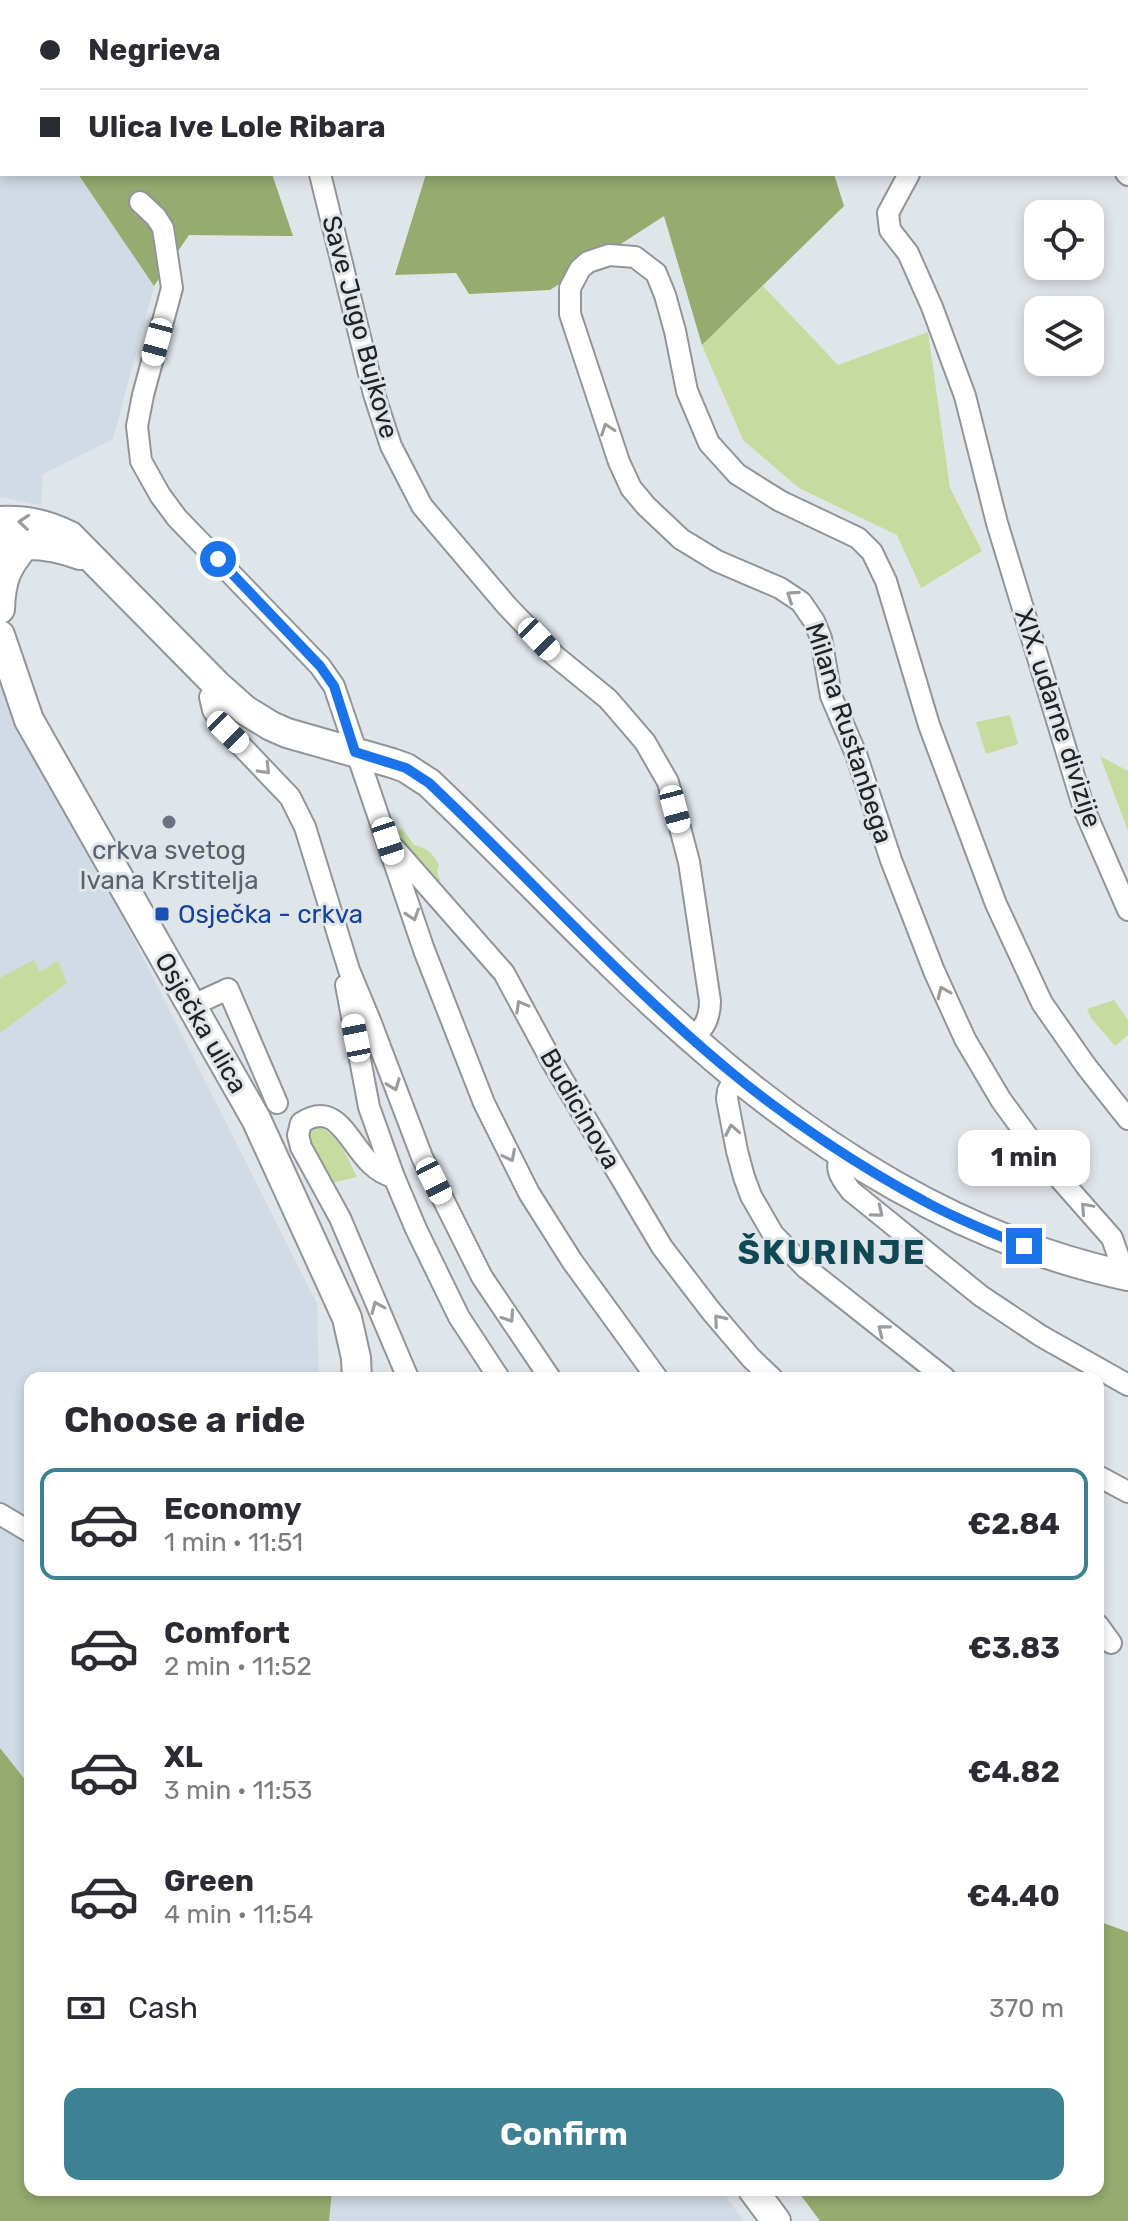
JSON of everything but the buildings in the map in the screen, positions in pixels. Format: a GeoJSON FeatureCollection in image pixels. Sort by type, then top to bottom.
{"type":"FeatureCollection","features":[{"type":"Feature","properties":{"kind":"street","name":"Save Jugo Bujkove"},"geometry":{"type":"LineString","coordinates":[[320,176],[374,394],[391,446],[422,506],[554,655],[608,699],[645,742],[668,782],[689,862],[710,1001],[706,1023],[692,1039]]}},
{"type":"Feature","properties":{"kind":"street","name":"XIX. udarne divizije"},"geometry":{"type":"LineString","coordinates":[[908,176],[888,213],[890,230],[908,253],[965,396],[997,523],[1084,809],[1128,910]]}},
{"type":"Feature","properties":{"kind":"street"},"geometry":{"type":"LineString","coordinates":[[140,202],[163,228],[172,288],[137,426],[141,461],[177,518],[320,666],[334,686],[424,950],[484,1103],[529,1193],[572,1261],[653,1372]]}},
{"type":"Feature","properties":{"kind":"street","name":"Milana Rustanbega"},"geometry":{"type":"LineString","coordinates":[[1123,1275],[1112,1238],[1044,1159],[1001,1100],[965,1039],[923,944],[856,754],[831,696],[821,638],[810,613],[801,602],[780,588],[717,561],[681,539],[631,488],[619,462],[570,314],[570,288],[580,269],[588,262],[609,255],[635,257],[656,273],[668,307],[687,391],[709,443],[737,474],[780,501],[858,538],[872,552],[886,581],[929,725],[996,904],[1042,1003],[1128,1119]]}},
{"type":"Feature","properties":{"kind":"street"},"geometry":{"type":"LineString","coordinates":[[0,521],[26,521],[50,526],[70,536],[218,686],[245,710],[271,726],[303,739],[406,768],[429,783],[692,1039],[735,1076],[843,1153],[924,1202],[978,1227],[1070,1262],[1123,1275]]}},
{"type":"Feature","properties":{"kind":"street"},"geometry":{"type":"LineString","coordinates":[[0,609],[4,574],[13,547],[48,545],[92,560]]}},
{"type":"Feature","properties":{"kind":"street","name":"Osječka ulica"},"geometry":{"type":"LineString","coordinates":[[0,635],[29,720],[256,1119],[347,1318],[361,1371]]}},
{"type":"Feature","properties":{"kind":"street"},"geometry":{"type":"LineString","coordinates":[[218,686],[210,697],[213,710],[228,732],[290,797],[305,827],[349,970],[428,1170],[482,1277],[546,1372]]}},
{"type":"Feature","properties":{"kind":"street","name":"Budicinova"},"geometry":{"type":"LineString","coordinates":[[388,841],[504,973],[551,1060],[662,1247],[711,1311],[766,1372]]}},
{"type":"Feature","properties":{"kind":"street"},"geometry":{"type":"LineString","coordinates":[[349,970],[345,982],[369,1107],[394,1177],[459,1317],[495,1372]]}},
{"type":"Feature","properties":{"kind":"street"},"geometry":{"type":"LineString","coordinates":[[204,1000],[228,989],[277,1103]]}},
{"type":"Feature","properties":{"kind":"street"},"geometry":{"type":"LineString","coordinates":[[237,1064],[256,1053]]}},
{"type":"Feature","properties":{"kind":"street"},"geometry":{"type":"LineString","coordinates":[[735,1076],[727,1099],[737,1151],[751,1196],[773,1234],[806,1268],[937,1372]]}},
{"type":"Feature","properties":{"kind":"street"},"geometry":{"type":"LineString","coordinates":[[394,1177],[374,1169],[334,1119],[316,1115],[301,1123],[298,1135],[301,1147],[340,1218],[405,1372]]}},
{"type":"Feature","properties":{"kind":"street"},"geometry":{"type":"LineString","coordinates":[[843,1153],[838,1160],[838,1175],[851,1191],[981,1296],[1041,1336],[1128,1385]]}},
{"type":"Feature","properties":{"kind":"street"},"geometry":{"type":"LineString","coordinates":[[1104,1479],[1128,1492]]}},
{"type":"Feature","properties":{"kind":"street"},"geometry":{"type":"LineString","coordinates":[[0,1514],[24,1528]]}},
{"type":"Feature","properties":{"kind":"street"},"geometry":{"type":"LineString","coordinates":[[1104,1633],[1111,1643]]}},
{"type":"Feature","properties":{"kind":"street"},"geometry":{"type":"LineString","coordinates":[[757,2196],[776,2221]]}},
{"type":"Feature","properties":{"kind":"shaded area"},"geometry":{"type":"Polygon","coordinates":[[[0,176],[80,176],[154,286],[113,439],[43,474],[41,505],[0,497],[0,176]]]}},
{"type":"Feature","properties":{"kind":"shaded area"},"geometry":{"type":"Polygon","coordinates":[[[0,673],[317,1304],[319,1372],[24,1372],[24,1778],[0,1748],[0,673]]]}},
{"type":"Feature","properties":{"kind":"shaded area"},"geometry":{"type":"Polygon","coordinates":[[[331,2196],[725,2196],[744,2221],[329,2221],[331,2196]]]}},
{"type":"Feature","properties":{"kind":"green space"},"geometry":{"type":"Polygon","coordinates":[[[79,176],[273,176],[293,236],[189,235],[154,286],[79,176]]]}},
{"type":"Feature","properties":{"kind":"green space"},"geometry":{"type":"Polygon","coordinates":[[[425,176],[835,176],[844,206],[702,345],[664,216],[550,290],[469,294],[456,273],[395,275],[425,176]]]}},
{"type":"Feature","properties":{"kind":"green space"},"geometry":{"type":"Polygon","coordinates":[[[763,286],[838,365],[928,332],[950,488],[982,551],[921,588],[897,535],[799,488],[743,440],[702,345],[763,286]]]}},
{"type":"Feature","properties":{"kind":"green space"},"geometry":{"type":"Polygon","coordinates":[[[1010,715],[1018,744],[986,754],[976,722],[1010,715]]]}},
{"type":"Feature","properties":{"kind":"green space"},"geometry":{"type":"Polygon","coordinates":[[[1100,756],[1128,771],[1128,831],[1100,756]]]}},
{"type":"Feature","properties":{"kind":"green space"},"geometry":{"type":"Polygon","coordinates":[[[402,828],[414,845],[429,852],[439,865],[440,880],[432,887],[393,834],[402,828]]]}},
{"type":"Feature","properties":{"kind":"green space"},"geometry":{"type":"Polygon","coordinates":[[[34,960],[40,972],[58,961],[67,983],[0,1033],[0,978],[34,960]]]}},
{"type":"Feature","properties":{"kind":"green space"},"geometry":{"type":"Polygon","coordinates":[[[1114,1000],[1128,1020],[1128,1035],[1115,1046],[1087,1009],[1114,1000]]]}},
{"type":"Feature","properties":{"kind":"green space"},"geometry":{"type":"Polygon","coordinates":[[[320,1128],[338,1141],[357,1177],[327,1184],[310,1139],[310,1132],[320,1128]]]}},
{"type":"Feature","properties":{"kind":"green space"},"geometry":{"type":"Polygon","coordinates":[[[0,1748],[24,1778],[24,2196],[331,2196],[329,2221],[0,2221],[0,1748]]]}},
{"type":"Feature","properties":{"kind":"green space"},"geometry":{"type":"Polygon","coordinates":[[[1104,1923],[1128,1932],[1128,2221],[820,2221],[801,2196],[1104,2196],[1104,1923]]]}},
{"type":"Feature","properties":{"kind":"place","name":"crkva svetog Ivana Krstitelja"},"geometry":{"type":"Point","coordinates":[169,822]}},
{"type":"Feature","properties":{"kind":"place","name":"Osječka - crkva"},"geometry":{"type":"Point","coordinates":[162,914]}},
{"type":"Feature","properties":{"kind":"district","name":"ŠKURINJE"},"geometry":{"type":"Point","coordinates":[832,1252]}},
{"type":"Feature","properties":{"kind":"route"},"geometry":{"type":"LineString","coordinates":[[218,559],[320,666],[334,686],[355,752],[406,768],[429,783],[620,971],[735,1076],[843,1153],[924,1202],[1024,1246]]}}]}
